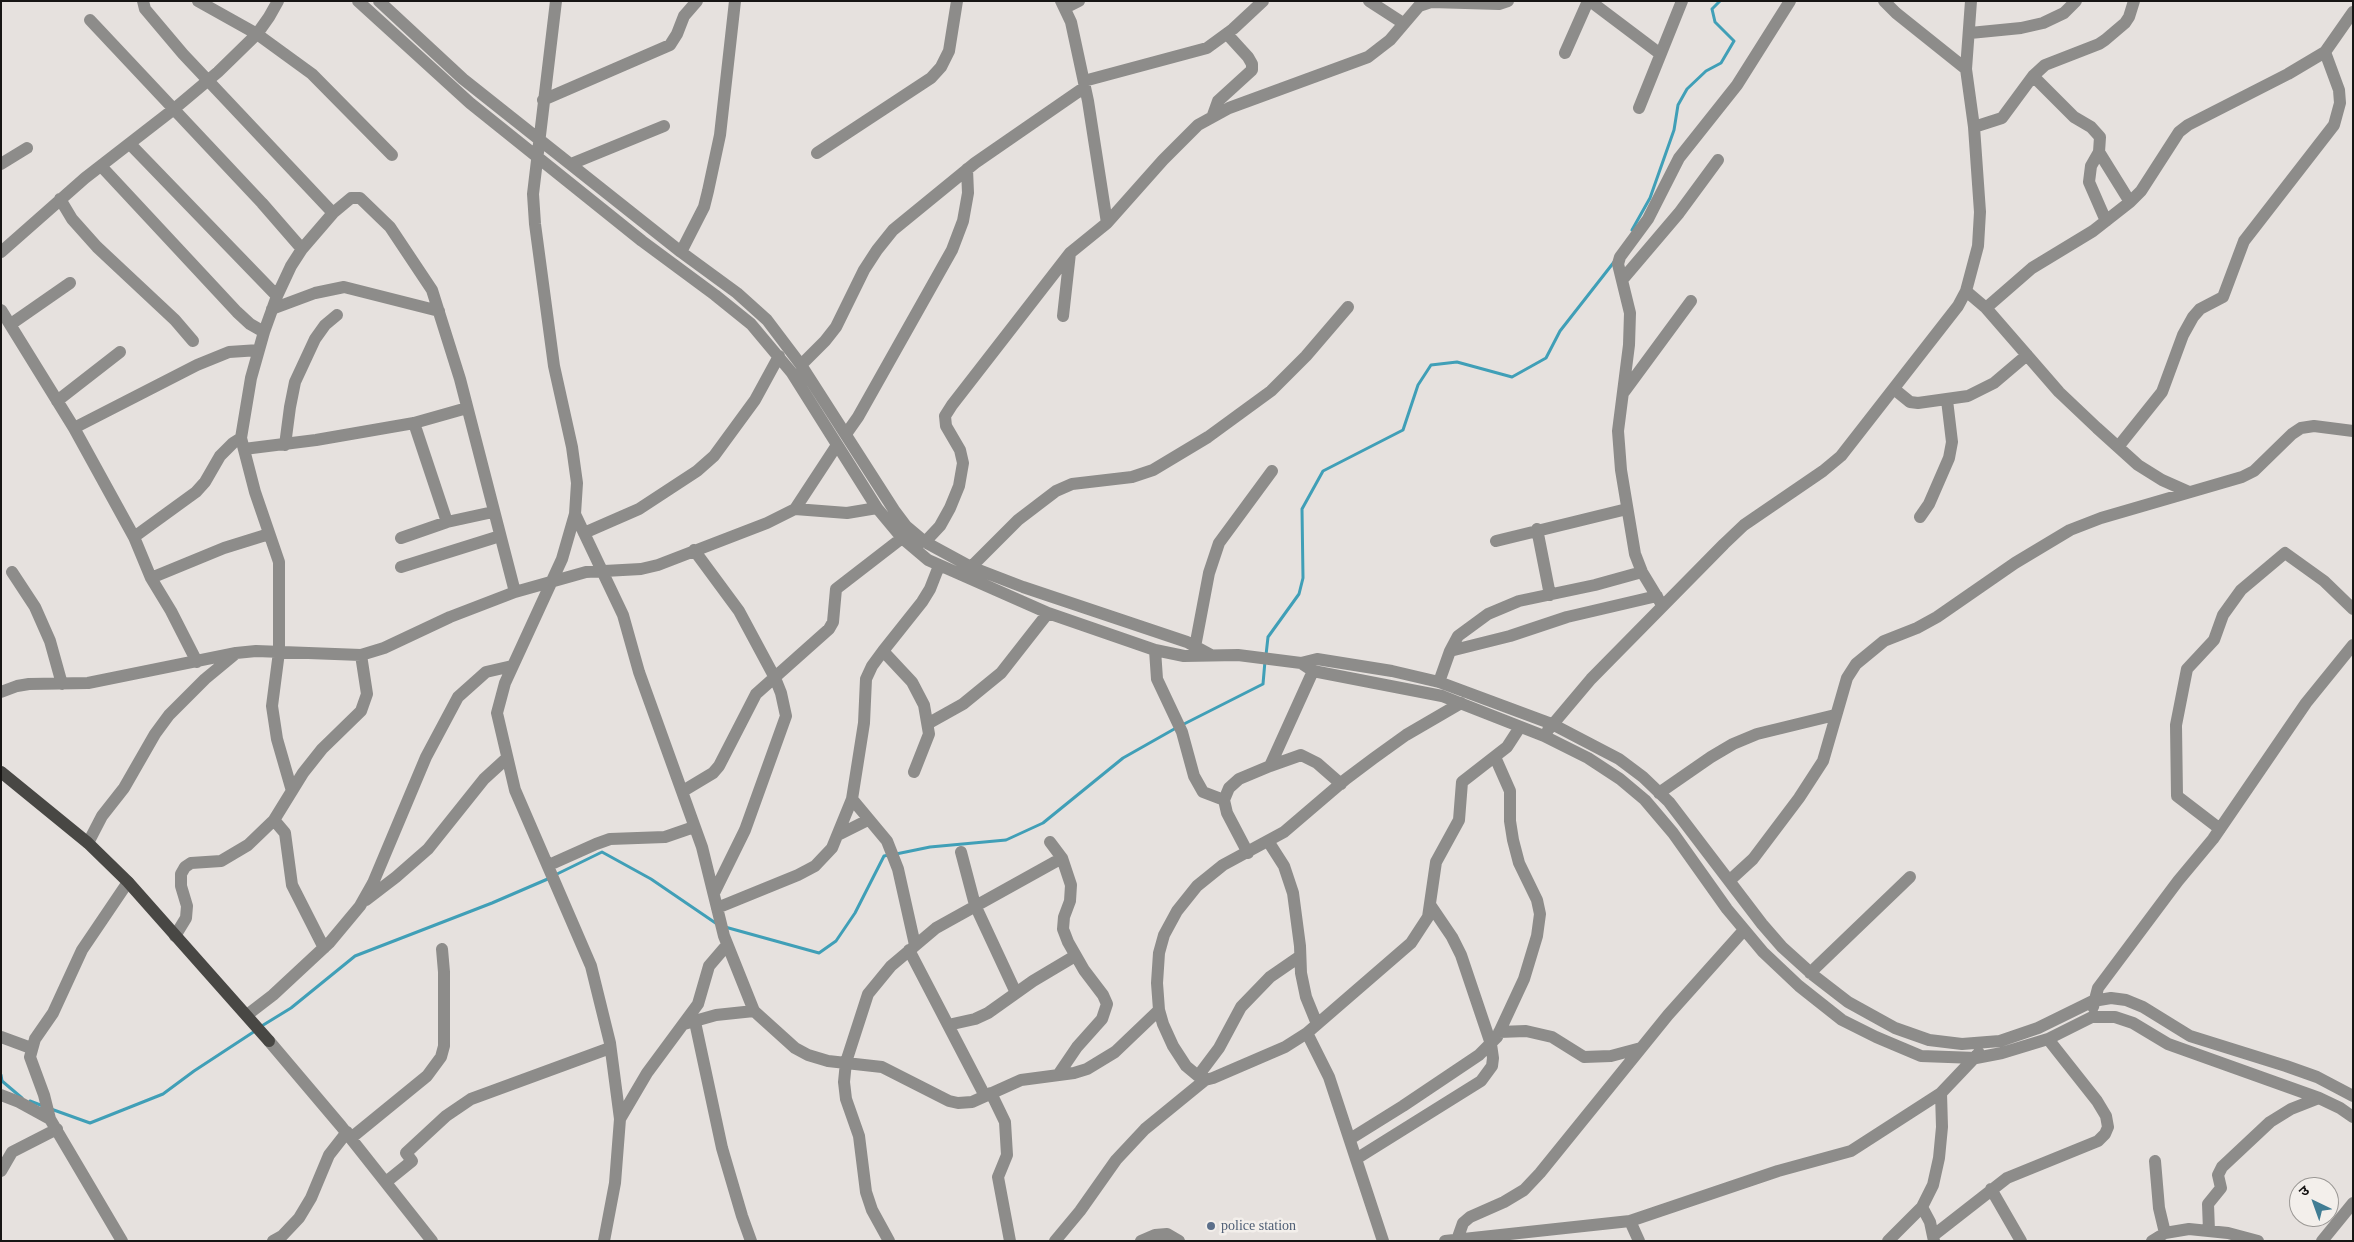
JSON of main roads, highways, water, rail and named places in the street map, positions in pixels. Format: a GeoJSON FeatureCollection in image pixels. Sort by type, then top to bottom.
{"type":"FeatureCollection","features":[{"type":"Feature","properties":{"kind":"main road"},"geometry":{"type":"LineString","coordinates":[[1,772],[88,842],[128,882],[269,1040]]}},
{"type":"Feature","properties":{"kind":"waterway"},"geometry":{"type":"LineString","coordinates":[[1632,230],[1650,198],[1674,130],[1678,105],[1687,89],[1706,71],[1721,63],[1734,41],[1715,22],[1712,9],[1720,1]]}},
{"type":"Feature","properties":{"kind":"waterway"},"geometry":{"type":"LineString","coordinates":[[1266,655],[1268,637],[1299,594],[1303,578],[1302,509],[1323,471],[1403,430],[1418,385],[1431,365],[1457,362],[1512,377],[1546,358],[1560,331],[1614,262]]}},
{"type":"Feature","properties":{"kind":"waterway"},"geometry":{"type":"LineString","coordinates":[[1182,725],[1263,684],[1265,661]]}},
{"type":"Feature","properties":{"kind":"waterway"},"geometry":{"type":"LineString","coordinates":[[896,854],[930,847],[1006,840],[1043,823],[1123,758],[1176,728]]}},
{"type":"Feature","properties":{"kind":"waterway"},"geometry":{"type":"LineString","coordinates":[[555,875],[602,852],[651,879],[717,924]]}},
{"type":"Feature","properties":{"kind":"waterway"},"geometry":{"type":"LineString","coordinates":[[725,927],[819,953],[836,941],[855,913],[884,856],[889,855]]}},
{"type":"Feature","properties":{"kind":"waterway"},"geometry":{"type":"LineString","coordinates":[[260,1027],[291,1008],[355,956],[492,903],[550,878]]}},
{"type":"Feature","properties":{"kind":"waterway"},"geometry":{"type":"LineString","coordinates":[[51,1109],[90,1123],[163,1094],[255,1031]]}},
{"type":"Feature","properties":{"kind":"waterway"},"geometry":{"type":"LineString","coordinates":[[1,1075],[2,1081],[22,1098]]}},
{"type":"Feature","properties":{"kind":"waterway"},"geometry":{"type":"LineString","coordinates":[[30,1101],[43,1106]]}},
{"type":"Feature","properties":{"kind":"place","name":"police station"},"geometry":{"type":"Point","coordinates":[1211,1226]}}]}
